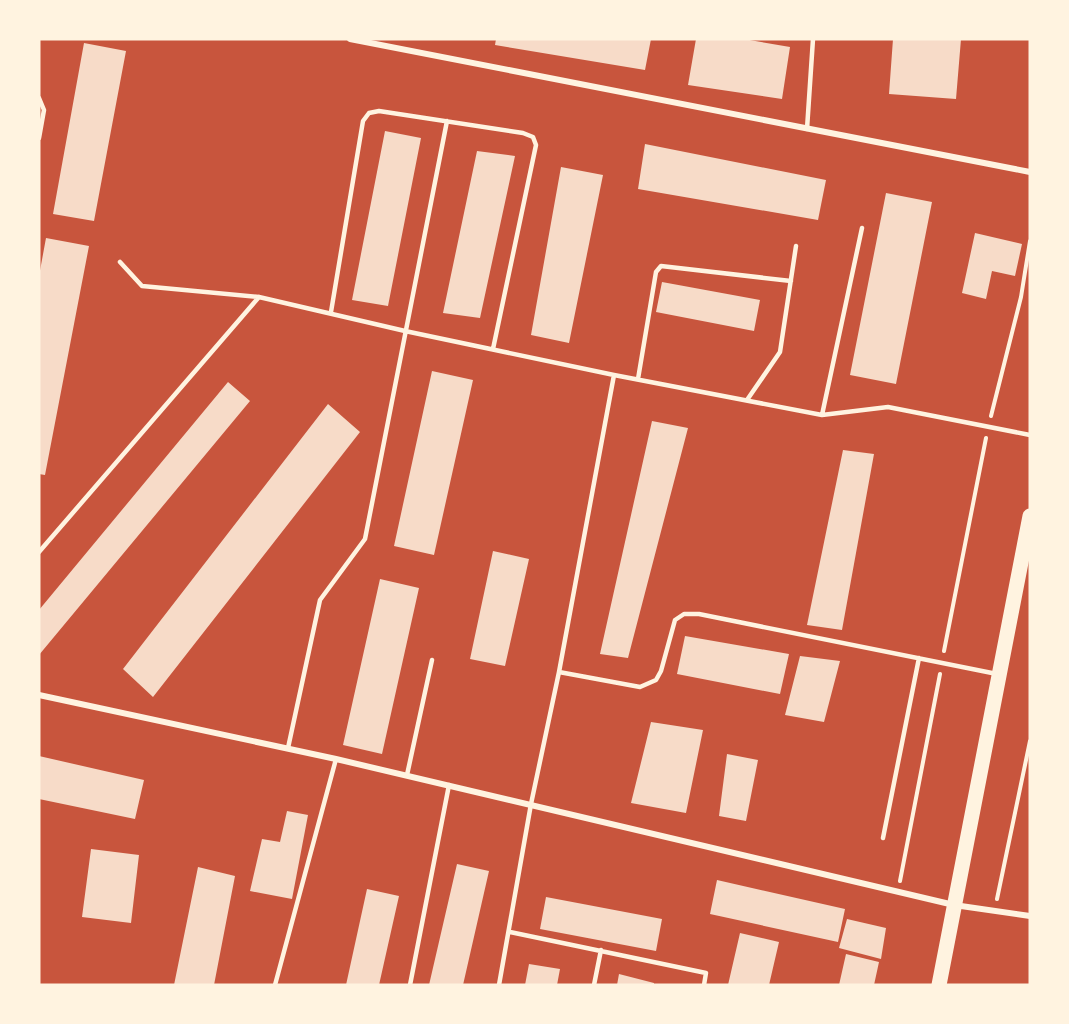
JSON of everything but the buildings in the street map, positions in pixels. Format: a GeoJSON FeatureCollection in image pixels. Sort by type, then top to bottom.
{"type":"FeatureCollection","features":[{"type":"Feature","properties":{"kind":"main road"},"geometry":{"type":"LineString","coordinates":[[939,985],[1030,516]]}},
{"type":"Feature","properties":{"kind":"street"},"geometry":{"type":"LineString","coordinates":[[351,39],[1030,172]]}},
{"type":"Feature","properties":{"kind":"street"},"geometry":{"type":"LineString","coordinates":[[39,695],[407,775],[954,905],[1030,916]]}},
{"type":"Feature","properties":{"kind":"lane"},"geometry":{"type":"LineString","coordinates":[[807,129],[813,39]]}},
{"type":"Feature","properties":{"kind":"lane"},"geometry":{"type":"LineString","coordinates":[[39,98],[44,110],[39,138]]}},
{"type":"Feature","properties":{"kind":"lane"},"geometry":{"type":"LineString","coordinates":[[331,312],[363,121],[369,113],[379,111],[523,133],[533,137],[536,145],[493,349]]}},
{"type":"Feature","properties":{"kind":"lane"},"geometry":{"type":"LineString","coordinates":[[288,748],[320,600],[365,539],[447,121]]}},
{"type":"Feature","properties":{"kind":"lane"},"geometry":{"type":"LineString","coordinates":[[822,415],[862,228]]}},
{"type":"Feature","properties":{"kind":"lane"},"geometry":{"type":"LineString","coordinates":[[747,400],[780,352],[796,246]]}},
{"type":"Feature","properties":{"kind":"lane"},"geometry":{"type":"LineString","coordinates":[[120,262],[142,286],[259,297],[405,331],[614,375],[822,415],[888,407],[1030,435]]}},
{"type":"Feature","properties":{"kind":"lane"},"geometry":{"type":"LineString","coordinates":[[638,379],[656,272],[661,266],[791,281]]}},
{"type":"Feature","properties":{"kind":"lane"},"geometry":{"type":"LineString","coordinates":[[39,552],[259,297]]}},
{"type":"Feature","properties":{"kind":"lane"},"geometry":{"type":"LineString","coordinates":[[499,985],[531,804],[559,672],[614,375]]}},
{"type":"Feature","properties":{"kind":"lane"},"geometry":{"type":"LineString","coordinates":[[559,672],[640,687],[656,680],[662,671],[675,620],[684,614],[699,614],[999,674]]}},
{"type":"Feature","properties":{"kind":"lane"},"geometry":{"type":"LineString","coordinates":[[883,838],[919,658]]}},
{"type":"Feature","properties":{"kind":"lane"},"geometry":{"type":"LineString","coordinates":[[407,775],[432,660]]}},
{"type":"Feature","properties":{"kind":"lane"},"geometry":{"type":"LineString","coordinates":[[275,985],[336,759]]}},
{"type":"Feature","properties":{"kind":"lane"},"geometry":{"type":"LineString","coordinates":[[410,985],[449,785]]}},
{"type":"Feature","properties":{"kind":"lane"},"geometry":{"type":"LineString","coordinates":[[510,932],[706,973],[704,985]]}},
{"type":"Feature","properties":{"kind":"lane"},"geometry":{"type":"LineString","coordinates":[[594,985],[601,950]]}},
{"type":"Feature","properties":{"kind":"path"},"geometry":{"type":"LineString","coordinates":[[898,892],[988,427],[1021,297],[1030,241]]}},
{"type":"Feature","properties":{"kind":"path"},"geometry":{"type":"LineString","coordinates":[[994,911],[1030,741]]}}]}
